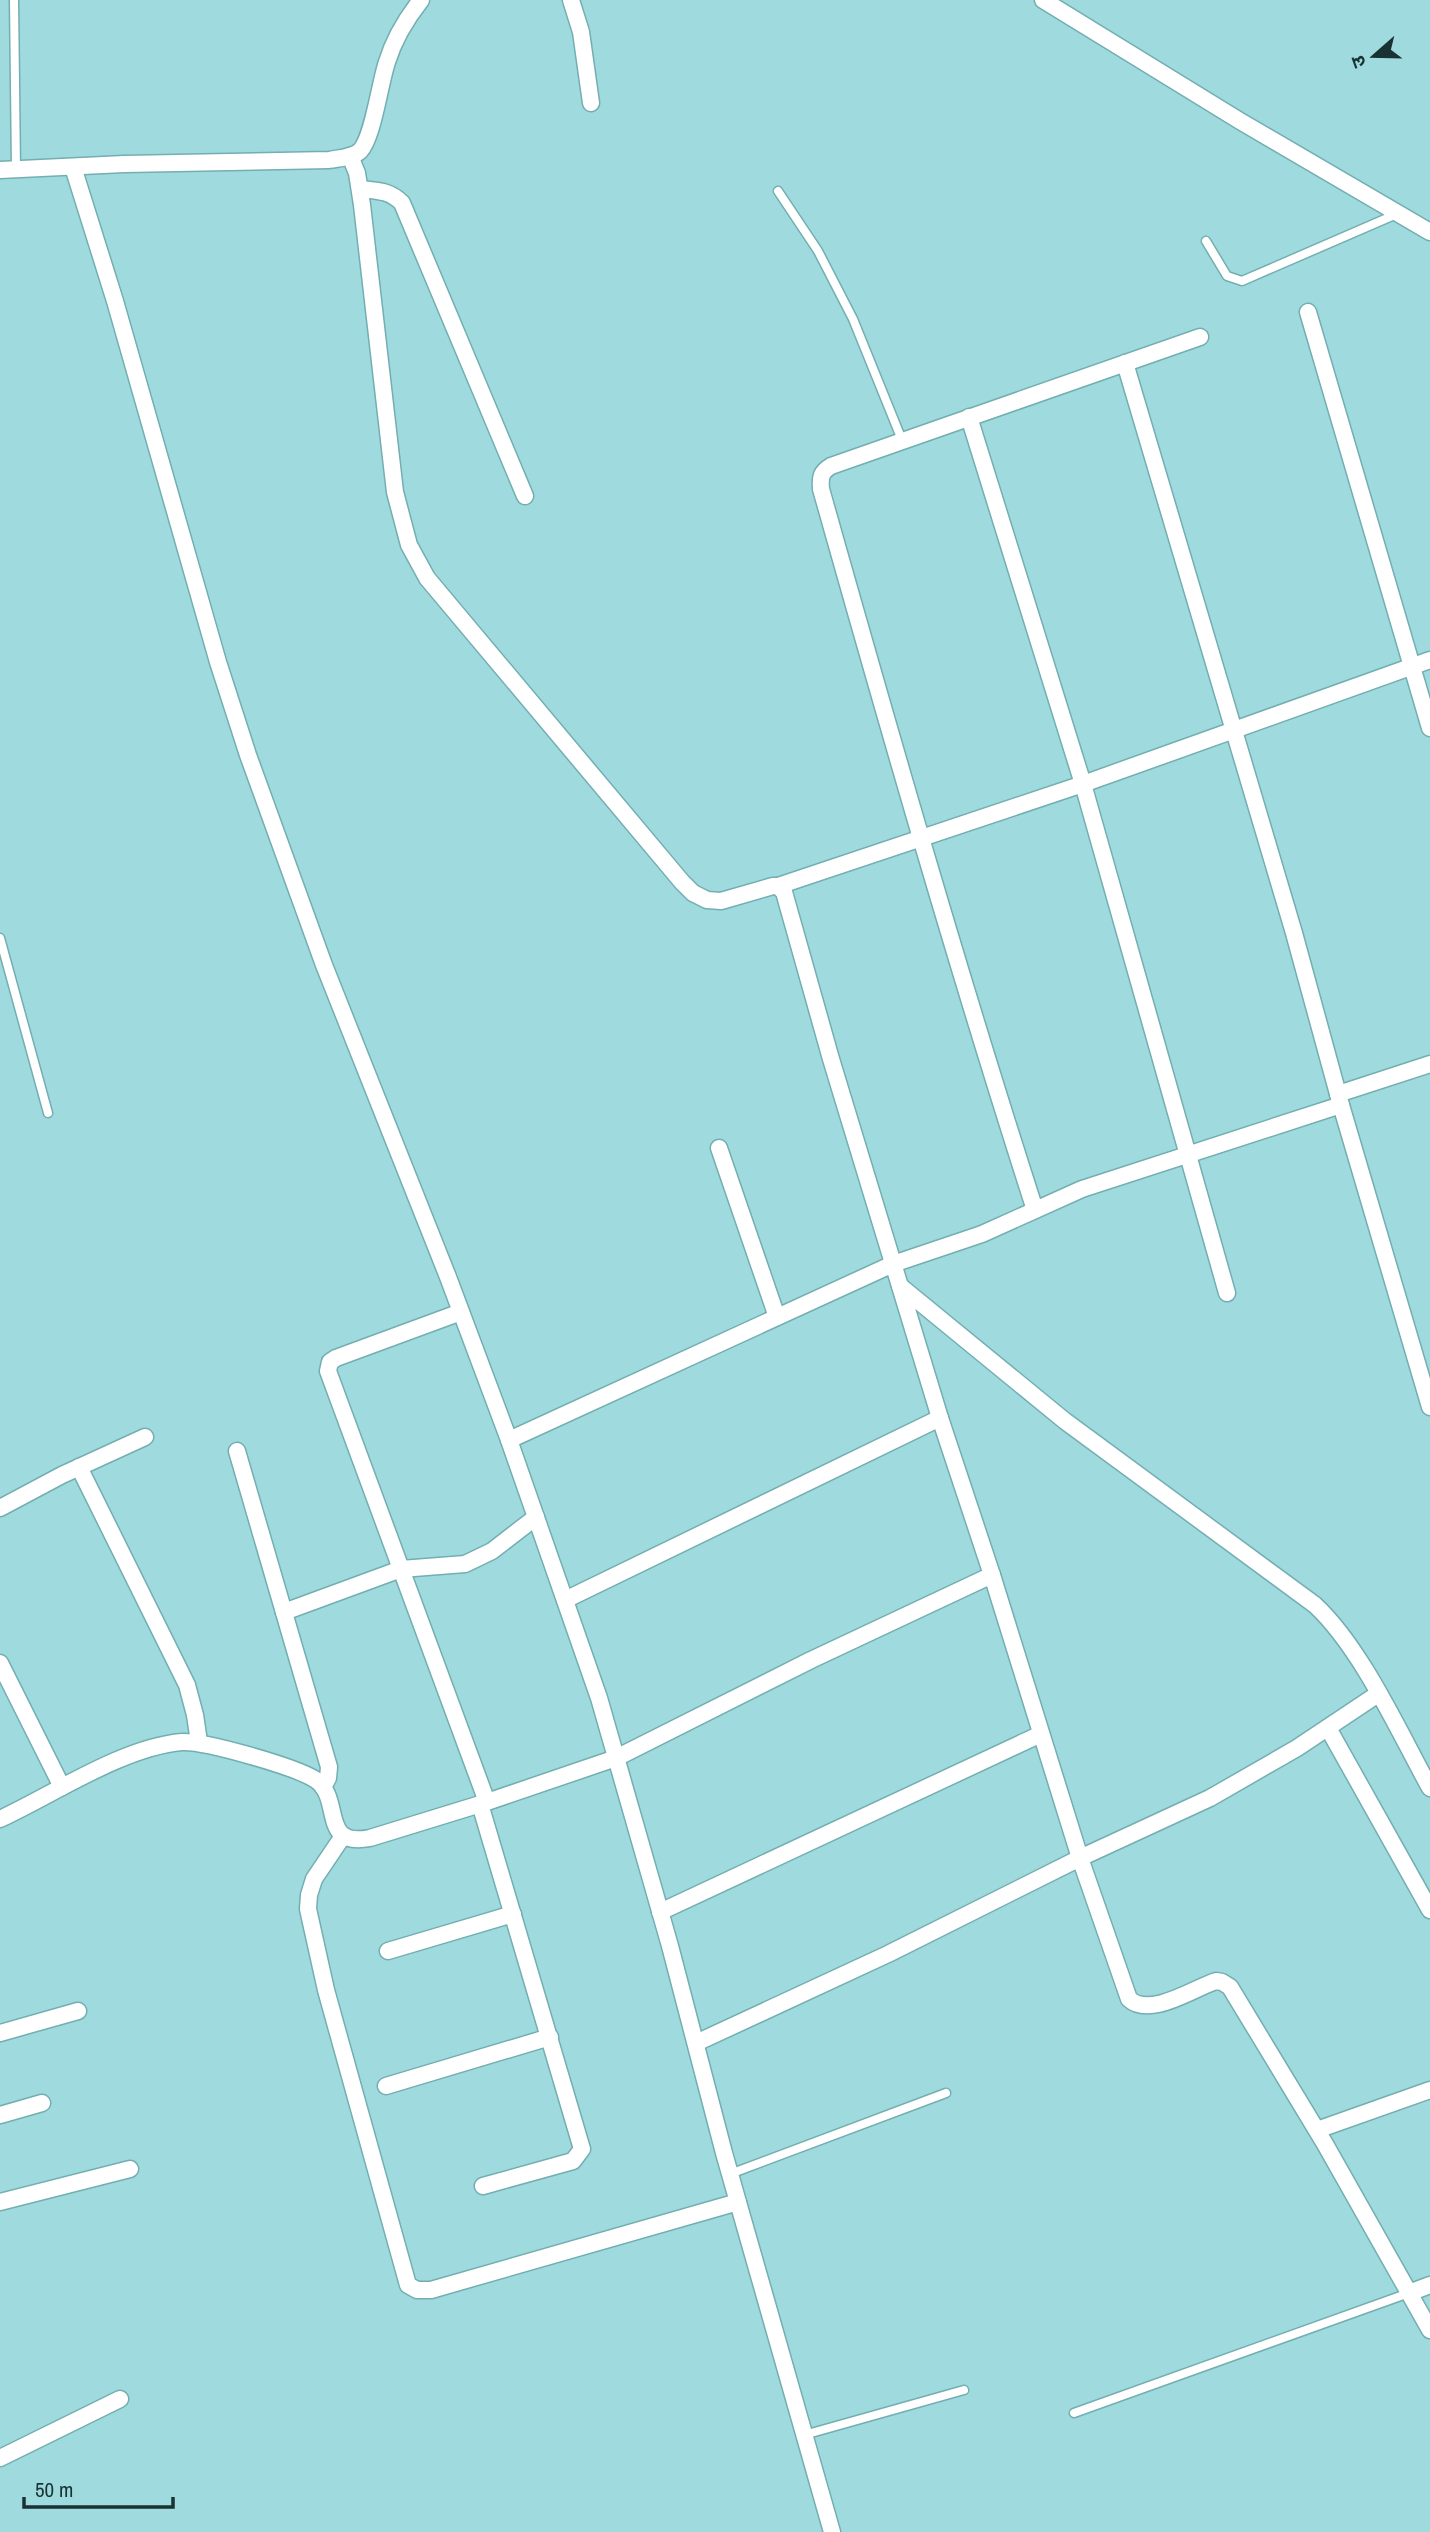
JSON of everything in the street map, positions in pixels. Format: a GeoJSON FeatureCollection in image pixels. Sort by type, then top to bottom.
{"type":"FeatureCollection","features":[{"type":"Feature","properties":{"kind":"street"},"geometry":{"type":"LineString","coordinates":[[6,170],[328,160],[350,156],[360,150],[368,136],[387,60],[399,32],[421,0]]}},
{"type":"Feature","properties":{"kind":"street"},"geometry":{"type":"LineString","coordinates":[[571,0],[581,32],[591,103]]}},
{"type":"Feature","properties":{"kind":"street"},"geometry":{"type":"LineString","coordinates":[[1043,0],[1240,121],[1430,232]]}},
{"type":"Feature","properties":{"kind":"street"},"geometry":{"type":"LineString","coordinates":[[350,156],[360,190],[395,492],[402,524],[417,563],[662,860],[693,893],[707,900],[721,901],[778,886],[1083,784],[1430,660]]}},
{"type":"Feature","properties":{"kind":"street"},"geometry":{"type":"LineString","coordinates":[[73,167],[115,301],[218,662],[248,755],[324,965],[509,1440],[599,1698],[832,2532]]}},
{"type":"Feature","properties":{"kind":"street"},"geometry":{"type":"LineString","coordinates":[[360,190],[386,191],[402,203],[525,496]]}},
{"type":"Feature","properties":{"kind":"street"},"geometry":{"type":"LineString","coordinates":[[1308,312],[1430,728]]}},
{"type":"Feature","properties":{"kind":"street"},"geometry":{"type":"LineString","coordinates":[[1035,1210],[975,1024],[920,837],[820,478],[823,470],[831,466],[1200,337]]}},
{"type":"Feature","properties":{"kind":"street"},"geometry":{"type":"LineString","coordinates":[[1125,363],[1430,1407]]}},
{"type":"Feature","properties":{"kind":"street"},"geometry":{"type":"LineString","coordinates":[[969,417],[1083,784],[1227,1293]]}},
{"type":"Feature","properties":{"kind":"street"},"geometry":{"type":"LineString","coordinates":[[778,886],[787,900],[831,1059],[940,1418],[1080,1858],[1129,1999],[1136,2005],[1158,2005],[1204,1985],[1222,1982],[1236,1996],[1317,2130],[1430,2330]]}},
{"type":"Feature","properties":{"kind":"street"},"geometry":{"type":"LineString","coordinates":[[509,1440],[893,1264],[982,1234],[1082,1189],[1189,1155],[1430,1064]]}},
{"type":"Feature","properties":{"kind":"street"},"geometry":{"type":"LineString","coordinates":[[719,1148],[776,1317]]}},
{"type":"Feature","properties":{"kind":"street"},"geometry":{"type":"LineString","coordinates":[[900,1286],[1075,1429],[1315,1605],[1339,1630],[1430,1788]]}},
{"type":"Feature","properties":{"kind":"street"},"geometry":{"type":"LineString","coordinates":[[461,1312],[330,1362],[330,1378],[401,1569],[483,1803],[583,2150],[573,2161],[482,2186]]}},
{"type":"Feature","properties":{"kind":"street"},"geometry":{"type":"LineString","coordinates":[[565,1600],[940,1418]]}},
{"type":"Feature","properties":{"kind":"street"},"geometry":{"type":"LineString","coordinates":[[0,1508],[145,1437]]}},
{"type":"Feature","properties":{"kind":"street"},"geometry":{"type":"LineString","coordinates":[[237,1451],[290,1610],[329,1767],[328,1779],[323,1787]]}},
{"type":"Feature","properties":{"kind":"street"},"geometry":{"type":"LineString","coordinates":[[79,1467],[187,1685],[200,1742]]}},
{"type":"Feature","properties":{"kind":"street"},"geometry":{"type":"LineString","coordinates":[[290,1610],[401,1569],[465,1564],[492,1551],[536,1517]]}},
{"type":"Feature","properties":{"kind":"street"},"geometry":{"type":"LineString","coordinates":[[0,1819],[129,1756],[170,1744],[200,1742],[316,1781],[323,1787],[343,1836],[350,1841],[370,1838],[616,1758],[811,1660],[992,1575]]}},
{"type":"Feature","properties":{"kind":"street"},"geometry":{"type":"LineString","coordinates":[[0,1663],[62,1787]]}},
{"type":"Feature","properties":{"kind":"street"},"geometry":{"type":"LineString","coordinates":[[696,2043],[888,1954],[1080,1858],[1210,1798],[1257,1772],[1378,1694]]}},
{"type":"Feature","properties":{"kind":"street"},"geometry":{"type":"LineString","coordinates":[[1328,1728],[1430,1910]]}},
{"type":"Feature","properties":{"kind":"street"},"geometry":{"type":"LineString","coordinates":[[660,1912],[1041,1734]]}},
{"type":"Feature","properties":{"kind":"street"},"geometry":{"type":"LineString","coordinates":[[343,1836],[314,1879],[308,1909],[326,1990],[408,2285],[417,2290],[431,2290],[738,2202]]}},
{"type":"Feature","properties":{"kind":"street"},"geometry":{"type":"LineString","coordinates":[[388,1951],[513,1914]]}},
{"type":"Feature","properties":{"kind":"street"},"geometry":{"type":"LineString","coordinates":[[0,2033],[78,2011]]}},
{"type":"Feature","properties":{"kind":"street"},"geometry":{"type":"LineString","coordinates":[[386,2086],[550,2037]]}},
{"type":"Feature","properties":{"kind":"street"},"geometry":{"type":"LineString","coordinates":[[1317,2130],[1430,2090]]}},
{"type":"Feature","properties":{"kind":"street"},"geometry":{"type":"LineString","coordinates":[[0,2115],[42,2103]]}},
{"type":"Feature","properties":{"kind":"street"},"geometry":{"type":"LineString","coordinates":[[0,2202],[130,2169]]}},
{"type":"Feature","properties":{"kind":"street"},"geometry":{"type":"LineString","coordinates":[[1409,2293],[1430,2284]]}},
{"type":"Feature","properties":{"kind":"street"},"geometry":{"type":"LineString","coordinates":[[0,2458],[120,2399]]}},
{"type":"Feature","properties":{"kind":"lane"},"geometry":{"type":"LineString","coordinates":[[6,170],[15,0]]}},
{"type":"Feature","properties":{"kind":"lane"},"geometry":{"type":"LineString","coordinates":[[778,191],[818,251],[853,318],[902,440]]}},
{"type":"Feature","properties":{"kind":"lane"},"geometry":{"type":"LineString","coordinates":[[1206,241],[1227,276],[1242,282],[1399,213]]}},
{"type":"Feature","properties":{"kind":"lane"},"geometry":{"type":"LineString","coordinates":[[0,938],[48,1113]]}},
{"type":"Feature","properties":{"kind":"lane"},"geometry":{"type":"LineString","coordinates":[[730,2174],[946,2093]]}},
{"type":"Feature","properties":{"kind":"lane"},"geometry":{"type":"LineString","coordinates":[[1074,2413],[1409,2293]]}},
{"type":"Feature","properties":{"kind":"lane"},"geometry":{"type":"LineString","coordinates":[[804,2435],[964,2390]]}}]}
